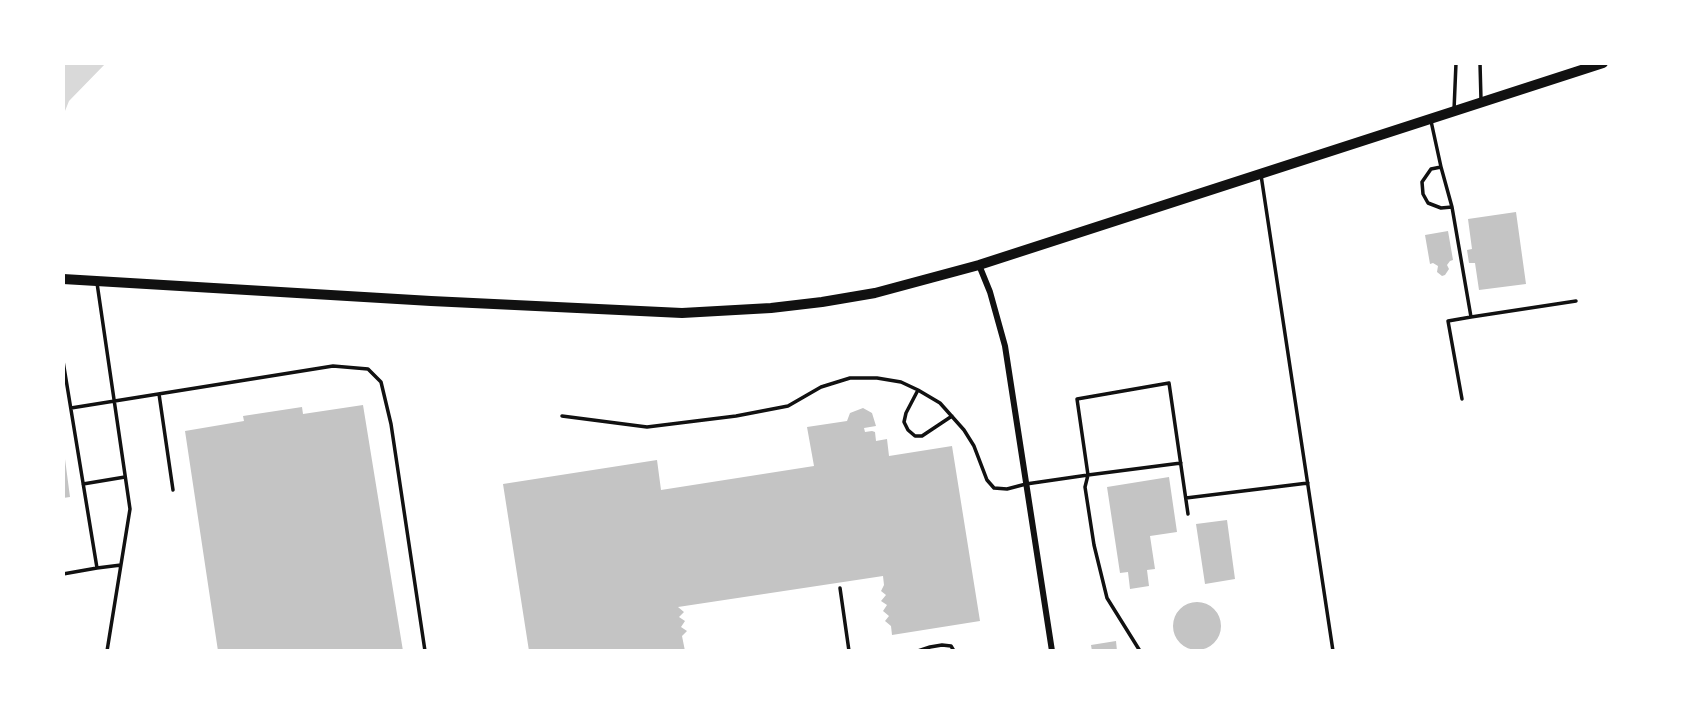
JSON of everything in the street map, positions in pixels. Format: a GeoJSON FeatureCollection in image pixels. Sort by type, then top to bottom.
{"type":"FeatureCollection","features":[{"type":"Feature","properties":{"kind":"main road"},"geometry":{"type":"LineString","coordinates":[[63,279],[693,313],[822,302],[875,293],[979,265],[1603,63]]}},
{"type":"Feature","properties":{"kind":"street"},"geometry":{"type":"LineString","coordinates":[[979,265],[990,292],[1005,346],[1052,651]]}},
{"type":"Feature","properties":{"kind":"lane"},"geometry":{"type":"LineString","coordinates":[[1454,111],[1456,63]]}},
{"type":"Feature","properties":{"kind":"lane"},"geometry":{"type":"LineString","coordinates":[[1480,63],[1481,102]]}},
{"type":"Feature","properties":{"kind":"lane"},"geometry":{"type":"LineString","coordinates":[[1430,119],[1452,207],[1471,317]]}},
{"type":"Feature","properties":{"kind":"lane"},"geometry":{"type":"LineString","coordinates":[[1441,167],[1431,169],[1422,182],[1423,194],[1428,203],[1441,208],[1452,207]]}},
{"type":"Feature","properties":{"kind":"lane"},"geometry":{"type":"LineString","coordinates":[[1260,173],[1333,651]]}},
{"type":"Feature","properties":{"kind":"lane"},"geometry":{"type":"LineString","coordinates":[[97,281],[130,509],[107,651]]}},
{"type":"Feature","properties":{"kind":"lane"},"geometry":{"type":"LineString","coordinates":[[1462,399],[1448,321],[1576,301]]}},
{"type":"Feature","properties":{"kind":"lane"},"geometry":{"type":"LineString","coordinates":[[63,361],[97,568]]}},
{"type":"Feature","properties":{"kind":"lane"},"geometry":{"type":"LineString","coordinates":[[71,408],[332,366],[368,369],[381,382],[391,425],[425,651]]}},
{"type":"Feature","properties":{"kind":"lane"},"geometry":{"type":"LineString","coordinates":[[562,416],[647,427],[736,416],[788,406],[821,387],[850,378],[877,378],[901,382],[940,403],[974,446],[987,480],[994,488],[1007,489],[1026,484],[1181,463]]}},
{"type":"Feature","properties":{"kind":"lane"},"geometry":{"type":"LineString","coordinates":[[1140,651],[1107,598],[1094,545],[1085,487],[1088,475],[1077,399],[1169,383],[1188,514]]}},
{"type":"Feature","properties":{"kind":"lane"},"geometry":{"type":"LineString","coordinates":[[918,390],[904,422],[915,436],[922,436],[952,416]]}},
{"type":"Feature","properties":{"kind":"lane"},"geometry":{"type":"LineString","coordinates":[[159,394],[173,490]]}},
{"type":"Feature","properties":{"kind":"lane"},"geometry":{"type":"LineString","coordinates":[[83,484],[125,477]]}},
{"type":"Feature","properties":{"kind":"lane"},"geometry":{"type":"LineString","coordinates":[[1186,498],[1308,483]]}},
{"type":"Feature","properties":{"kind":"lane"},"geometry":{"type":"LineString","coordinates":[[63,574],[121,565]]}},
{"type":"Feature","properties":{"kind":"lane"},"geometry":{"type":"LineString","coordinates":[[841,588],[849,651]]}},
{"type":"Feature","properties":{"kind":"lane"},"geometry":{"type":"LineString","coordinates":[[918,651],[942,645],[951,646],[954,651]]}},
{"type":"Feature","properties":{"kind":"shaded area"},"geometry":{"type":"Polygon","coordinates":[[[63,63],[106,63],[69,101],[63,116],[63,63]]]}},
{"type":"Feature","properties":{"kind":"building"},"geometry":{"type":"Polygon","coordinates":[[[1516,212],[1526,284],[1479,290],[1475,263],[1469,263],[1467,250],[1472,249],[1468,219],[1516,212]]]}},
{"type":"Feature","properties":{"kind":"building"},"geometry":{"type":"Polygon","coordinates":[[[1448,231],[1453,260],[1447,265],[1449,269],[1442,276],[1437,272],[1438,266],[1430,264],[1425,235],[1448,231]]]}},
{"type":"Feature","properties":{"kind":"building"},"geometry":{"type":"Polygon","coordinates":[[[363,405],[403,651],[218,651],[185,431],[244,421],[243,416],[302,407],[303,414],[363,405]]]}},
{"type":"Feature","properties":{"kind":"building"},"geometry":{"type":"Polygon","coordinates":[[[863,408],[872,413],[876,426],[864,428],[865,432],[875,432],[876,441],[887,439],[889,456],[952,446],[980,621],[892,635],[891,626],[885,621],[889,616],[883,611],[887,605],[881,601],[886,595],[881,591],[884,585],[883,576],[678,607],[684,612],[679,617],[685,621],[681,627],[687,631],[682,636],[685,651],[529,651],[503,484],[657,460],[661,490],[814,466],[807,427],[847,421],[850,413],[863,408]]]}},
{"type":"Feature","properties":{"kind":"building"},"geometry":{"type":"Polygon","coordinates":[[[65,459],[70,497],[63,498],[63,460],[65,459]]]}},
{"type":"Feature","properties":{"kind":"building"},"geometry":{"type":"Polygon","coordinates":[[[1169,477],[1177,532],[1150,536],[1155,569],[1147,570],[1149,586],[1130,589],[1128,572],[1120,573],[1107,487],[1169,477]]]}},
{"type":"Feature","properties":{"kind":"building"},"geometry":{"type":"Polygon","coordinates":[[[1227,520],[1235,579],[1205,584],[1196,524],[1227,520]]]}},
{"type":"Feature","properties":{"kind":"building"},"geometry":{"type":"Polygon","coordinates":[[[1197,602],[1214,609],[1221,626],[1214,643],[1197,650],[1180,643],[1173,626],[1180,609],[1197,602]]]}},
{"type":"Feature","properties":{"kind":"building"},"geometry":{"type":"Polygon","coordinates":[[[1116,641],[1117,651],[1092,651],[1091,645],[1116,641]]]}}]}
